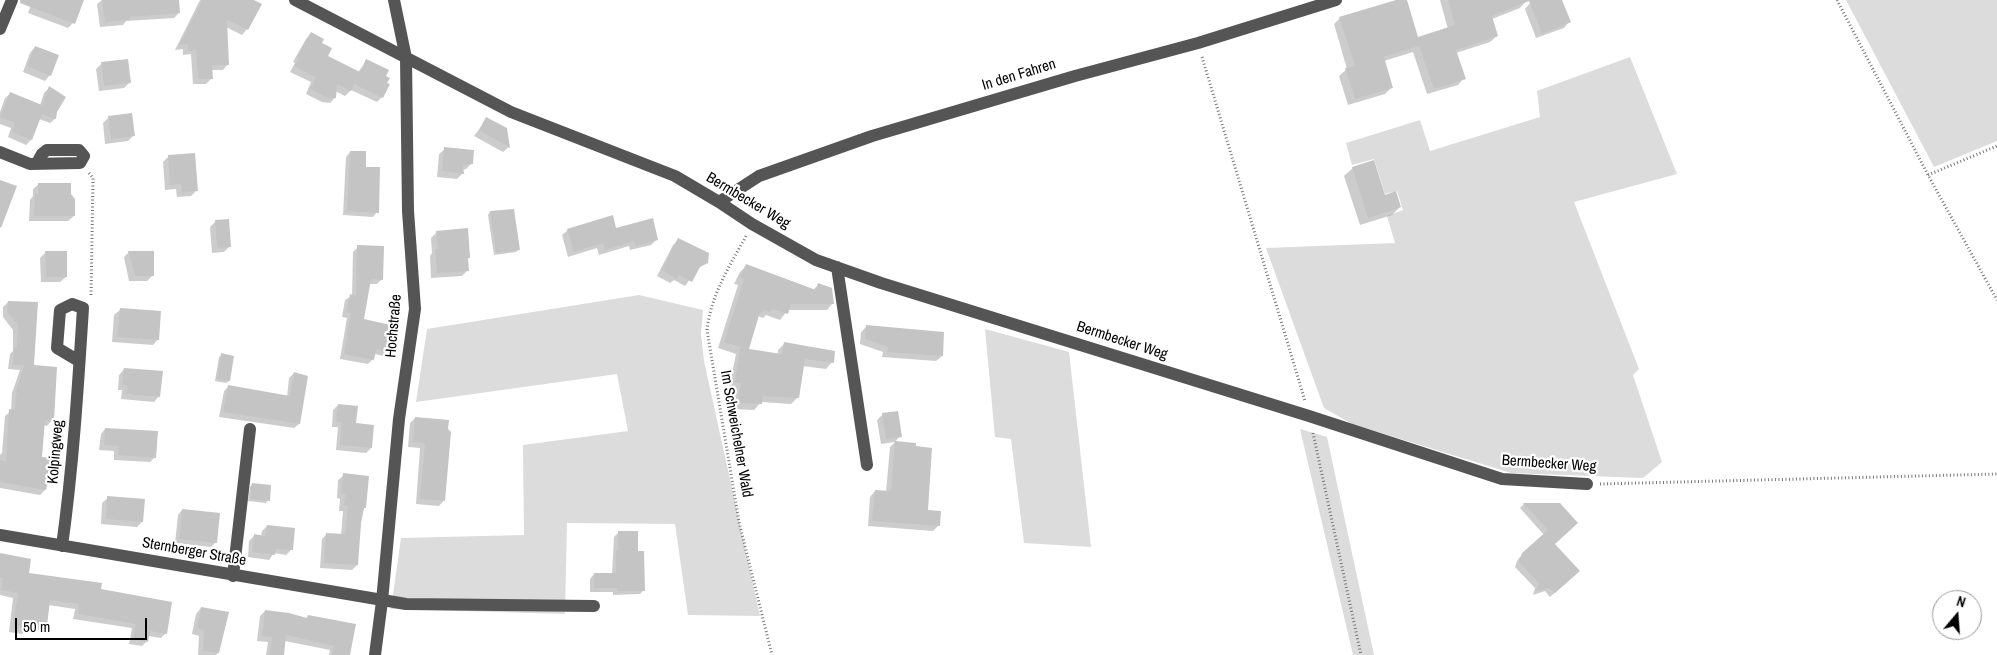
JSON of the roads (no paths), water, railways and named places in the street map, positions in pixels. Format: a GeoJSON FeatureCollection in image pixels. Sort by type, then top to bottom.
{"type":"FeatureCollection","features":[{"type":"Feature","properties":{"kind":"street"},"geometry":{"type":"LineString","coordinates":[[0,29],[12,0]]}},
{"type":"Feature","properties":{"kind":"street","name":"Bermbecker Weg"},"geometry":{"type":"LineString","coordinates":[[295,0],[511,112],[675,176],[752,224],[816,260],[881,283],[1309,416],[1502,479],[1587,484]]}},
{"type":"Feature","properties":{"kind":"street","name":"Hochstraße"},"geometry":{"type":"LineString","coordinates":[[375,655],[382,601],[399,419],[415,309],[408,211],[406,58],[394,0]]}},
{"type":"Feature","properties":{"kind":"street","name":"In den Fahren"},"geometry":{"type":"LineString","coordinates":[[719,202],[759,176],[872,136],[1076,76],[1198,43],[1336,0]]}},
{"type":"Feature","properties":{"kind":"street"},"geometry":{"type":"LineString","coordinates":[[0,152],[30,164],[80,163]]}},
{"type":"Feature","properties":{"kind":"street"},"geometry":{"type":"LineString","coordinates":[[837,267],[868,465]]}},
{"type":"Feature","properties":{"kind":"street","name":"Kolpingweg"},"geometry":{"type":"LineString","coordinates":[[62,546],[71,484],[83,308],[72,304],[60,310],[57,348],[79,361]]}},
{"type":"Feature","properties":{"kind":"street"},"geometry":{"type":"LineString","coordinates":[[233,576],[250,429]]}},
{"type":"Feature","properties":{"kind":"street","name":"Sternberger Straße"},"geometry":{"type":"LineString","coordinates":[[0,535],[406,604],[594,606]]}}]}
